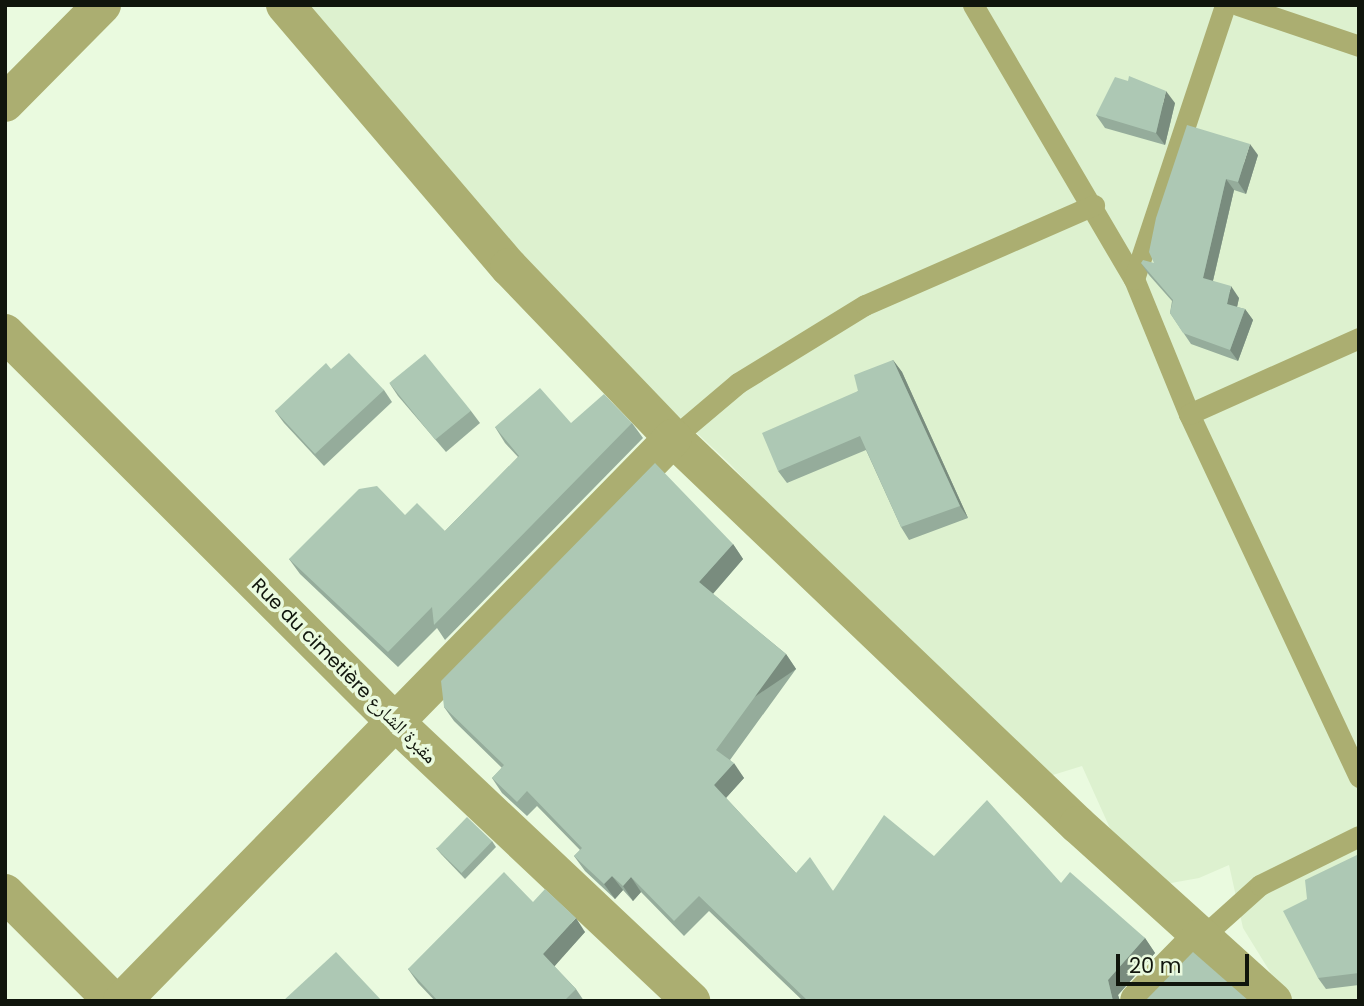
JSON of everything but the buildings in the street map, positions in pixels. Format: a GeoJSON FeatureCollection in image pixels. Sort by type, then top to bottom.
{"type":"FeatureCollection","features":[{"type":"Feature","properties":{"kind":"street"},"geometry":{"type":"LineString","coordinates":[[5,103],[102,5]]}},
{"type":"Feature","properties":{"kind":"street"},"geometry":{"type":"LineString","coordinates":[[285,5],[509,267],[673,438],[875,634],[1273,1001]]}},
{"type":"Feature","properties":{"kind":"street","name":"Rue du cimetière مقبرة الشارع"},"geometry":{"type":"LineString","coordinates":[[5,333],[393,720],[691,1001]]}},
{"type":"Feature","properties":{"kind":"street"},"geometry":{"type":"LineString","coordinates":[[122,1001],[393,720],[673,438]]}},
{"type":"Feature","properties":{"kind":"street"},"geometry":{"type":"LineString","coordinates":[[5,893],[113,1001]]}},
{"type":"Feature","properties":{"kind":"street"},"geometry":{"type":"LineString","coordinates":[[1139,1001],[1202,937]]}},
{"type":"Feature","properties":{"kind":"lane"},"geometry":{"type":"LineString","coordinates":[[973,5],[1094,205],[1133,279],[1189,414],[1359,777]]}},
{"type":"Feature","properties":{"kind":"lane"},"geometry":{"type":"LineString","coordinates":[[1133,279],[1225,5]]}},
{"type":"Feature","properties":{"kind":"lane"},"geometry":{"type":"LineString","coordinates":[[1238,5],[1359,46]]}},
{"type":"Feature","properties":{"kind":"lane"},"geometry":{"type":"LineString","coordinates":[[673,438],[738,383],[865,305],[1094,205]]}},
{"type":"Feature","properties":{"kind":"lane"},"geometry":{"type":"LineString","coordinates":[[1189,414],[1359,338]]}},
{"type":"Feature","properties":{"kind":"lane"},"geometry":{"type":"LineString","coordinates":[[1202,937],[1260,884],[1359,836]]}},
{"type":"Feature","properties":{"kind":"shaded area"},"geometry":{"type":"Polygon","coordinates":[[[287,5],[1359,5],[1359,1001],[1288,1001],[1243,928],[1229,865],[1199,878],[1160,885],[1131,875],[1082,766],[1027,783],[730,464],[654,393],[287,5]]]}}]}
